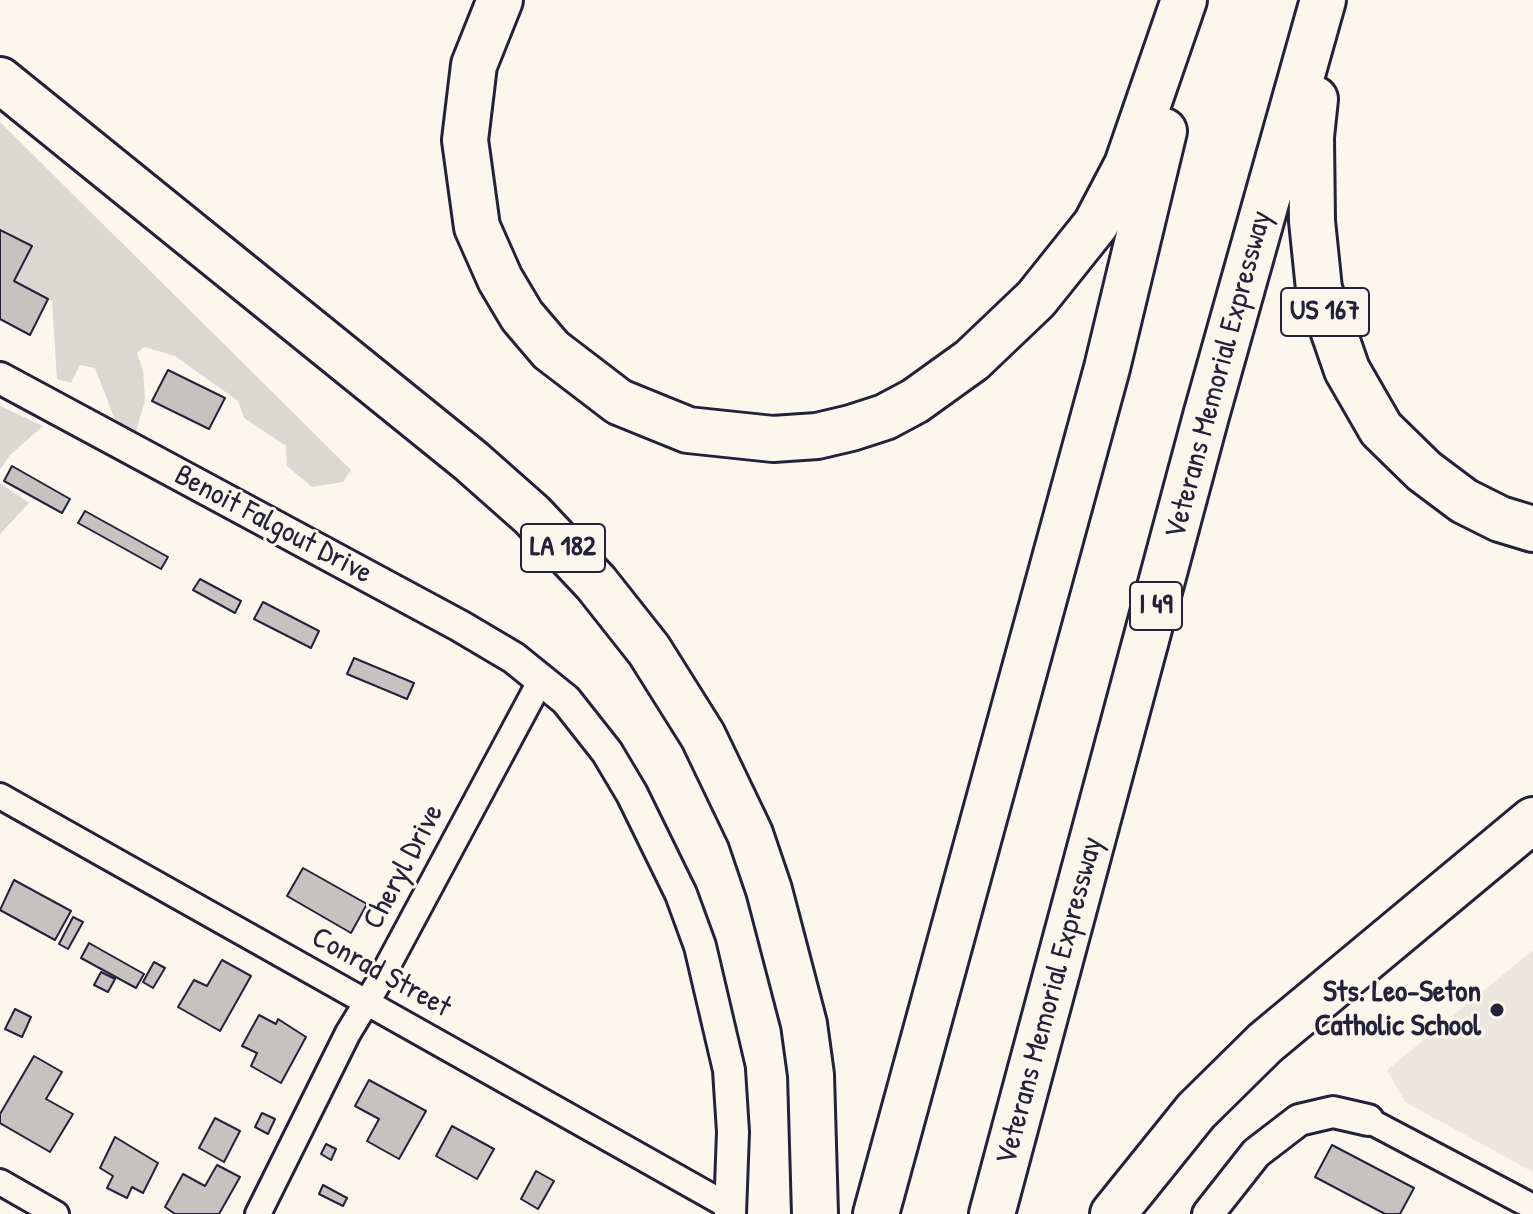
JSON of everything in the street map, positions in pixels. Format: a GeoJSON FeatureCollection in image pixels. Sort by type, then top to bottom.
{"type":"FeatureCollection","features":[{"type":"Feature","properties":{"kind":"highway"},"geometry":{"type":"LineString","coordinates":[[500,0],[474,65],[465,140],[477,227],[500,279],[522,316],[551,350],[619,402],[688,430],[773,439],[828,433],[895,412],[972,360],[1036,299],[1096,224],[1127,165],[1184,0]]}},
{"type":"Feature","properties":{"kind":"highway"},"geometry":{"type":"LineString","coordinates":[[876,1214],[1107,368],[1195,0]]}},
{"type":"Feature","properties":{"kind":"highway","name":"Veterans Memorial Expressway"},"geometry":{"type":"LineString","coordinates":[[992,1214],[1206,416],[1323,0]]}},
{"type":"Feature","properties":{"kind":"highway","name":"US 167"},"geometry":{"type":"LineString","coordinates":[[1331,0],[1311,137],[1312,221],[1319,289],[1328,322],[1347,370],[1381,429],[1424,471],[1464,501],[1500,519],[1533,529]]}},
{"type":"Feature","properties":{"kind":"highway","name":"LA 182"},"geometry":{"type":"LineString","coordinates":[[0,80],[471,461],[532,515],[596,583],[649,650],[703,736],[750,834],[769,890],[796,985],[809,1062],[815,1214]]}},
{"type":"Feature","properties":{"kind":"highway"},"geometry":{"type":"LineString","coordinates":[[1113,1214],[1196,1111],[1265,1043],[1533,820]]}},
{"type":"Feature","properties":{"kind":"street","name":"Benoit Falgout Drive"},"geometry":{"type":"LineString","coordinates":[[0,378],[460,626],[542,678],[580,716],[613,762],[657,842],[695,933],[716,1004],[729,1070],[733,1132],[730,1210]]}},
{"type":"Feature","properties":{"kind":"street","name":"Cheryl Drive"},"geometry":{"type":"LineString","coordinates":[[258,1214],[366,1002],[542,678]]}},
{"type":"Feature","properties":{"kind":"street","name":"Conrad Street"},"geometry":{"type":"LineString","coordinates":[[0,796],[730,1210]]}},
{"type":"Feature","properties":{"kind":"street"},"geometry":{"type":"LineString","coordinates":[[1208,1214],[1256,1153],[1299,1120],[1333,1112],[1368,1120],[1533,1207]]}},
{"type":"Feature","properties":{"kind":"street"},"geometry":{"type":"LineString","coordinates":[[0,1182],[56,1214]]}},
{"type":"Feature","properties":{"kind":"shaded area"},"geometry":{"type":"Polygon","coordinates":[[[0,122],[351,470],[343,482],[312,487],[287,466],[286,446],[244,418],[238,401],[175,356],[144,347],[137,353],[143,370],[145,400],[136,432],[117,425],[95,368],[80,365],[71,383],[57,379],[52,301],[15,281],[33,246],[0,229],[0,122]]]}},
{"type":"Feature","properties":{"kind":"shaded area"},"geometry":{"type":"Polygon","coordinates":[[[0,406],[43,426],[10,455],[0,470],[0,406]]]}},
{"type":"Feature","properties":{"kind":"shaded area"},"geometry":{"type":"Polygon","coordinates":[[[0,483],[29,503],[0,534],[0,483]]]}},
{"type":"Feature","properties":{"kind":"shaded area","name":"Sts. Leo-Seton Catholic School"},"geometry":{"type":"Polygon","coordinates":[[[1533,950],[1533,1172],[1405,1102],[1387,1070],[1533,950]]]}},
{"type":"Feature","properties":{"kind":"building"},"geometry":{"type":"Polygon","coordinates":[[[0,230],[32,246],[14,281],[48,299],[30,335],[0,319],[0,230]]]}},
{"type":"Feature","properties":{"kind":"building"},"geometry":{"type":"Polygon","coordinates":[[[168,370],[225,398],[209,429],[152,401],[168,370]]]}},
{"type":"Feature","properties":{"kind":"building"},"geometry":{"type":"Polygon","coordinates":[[[12,466],[70,499],[62,513],[4,481],[12,466]]]}},
{"type":"Feature","properties":{"kind":"building"},"geometry":{"type":"Polygon","coordinates":[[[85,511],[168,557],[161,569],[78,523],[85,511]]]}},
{"type":"Feature","properties":{"kind":"building"},"geometry":{"type":"Polygon","coordinates":[[[200,579],[241,601],[235,613],[193,590],[200,579]]]}},
{"type":"Feature","properties":{"kind":"building"},"geometry":{"type":"Polygon","coordinates":[[[263,602],[319,631],[311,648],[254,619],[263,602]]]}},
{"type":"Feature","properties":{"kind":"building"},"geometry":{"type":"Polygon","coordinates":[[[354,658],[414,683],[407,699],[347,674],[354,658]]]}},
{"type":"Feature","properties":{"kind":"building"},"geometry":{"type":"Polygon","coordinates":[[[303,868],[367,904],[351,933],[287,896],[303,868]]]}},
{"type":"Feature","properties":{"kind":"building"},"geometry":{"type":"Polygon","coordinates":[[[14,880],[71,911],[55,940],[0,910],[14,880]]]}},
{"type":"Feature","properties":{"kind":"building"},"geometry":{"type":"Polygon","coordinates":[[[73,917],[83,922],[68,949],[59,944],[73,917]]]}},
{"type":"Feature","properties":{"kind":"building"},"geometry":{"type":"Polygon","coordinates":[[[89,943],[144,974],[136,988],[81,958],[89,943]]]}},
{"type":"Feature","properties":{"kind":"building"},"geometry":{"type":"Polygon","coordinates":[[[222,960],[251,976],[220,1031],[178,1007],[194,980],[207,986],[222,960]]]}},
{"type":"Feature","properties":{"kind":"building"},"geometry":{"type":"Polygon","coordinates":[[[154,962],[165,968],[153,988],[143,982],[154,962]]]}},
{"type":"Feature","properties":{"kind":"building"},"geometry":{"type":"Polygon","coordinates":[[[101,972],[115,979],[108,992],[94,985],[101,972]]]}},
{"type":"Feature","properties":{"kind":"building"},"geometry":{"type":"Polygon","coordinates":[[[15,1009],[31,1017],[22,1037],[5,1029],[15,1009]]]}},
{"type":"Feature","properties":{"kind":"building"},"geometry":{"type":"Polygon","coordinates":[[[259,1015],[276,1024],[278,1019],[306,1037],[281,1083],[251,1066],[257,1053],[242,1046],[259,1015]]]}},
{"type":"Feature","properties":{"kind":"building"},"geometry":{"type":"Polygon","coordinates":[[[34,1056],[62,1072],[46,1099],[73,1114],[50,1152],[0,1123],[0,1114],[34,1056]]]}},
{"type":"Feature","properties":{"kind":"building"},"geometry":{"type":"Polygon","coordinates":[[[369,1080],[426,1111],[399,1159],[367,1141],[379,1119],[355,1106],[369,1080]]]}},
{"type":"Feature","properties":{"kind":"building"},"geometry":{"type":"Polygon","coordinates":[[[262,1113],[275,1119],[268,1134],[255,1127],[262,1113]]]}},
{"type":"Feature","properties":{"kind":"building"},"geometry":{"type":"Polygon","coordinates":[[[215,1118],[240,1131],[224,1162],[199,1148],[215,1118]]]}},
{"type":"Feature","properties":{"kind":"building"},"geometry":{"type":"Polygon","coordinates":[[[452,1126],[494,1149],[477,1179],[436,1156],[452,1126]]]}},
{"type":"Feature","properties":{"kind":"building"},"geometry":{"type":"Polygon","coordinates":[[[115,1137],[158,1163],[143,1193],[132,1187],[127,1198],[107,1188],[113,1176],[100,1168],[115,1137]]]}},
{"type":"Feature","properties":{"kind":"building"},"geometry":{"type":"Polygon","coordinates":[[[326,1144],[336,1149],[331,1160],[321,1154],[326,1144]]]}},
{"type":"Feature","properties":{"kind":"building"},"geometry":{"type":"Polygon","coordinates":[[[1332,1145],[1414,1188],[1400,1214],[1385,1214],[1315,1177],[1332,1145]]]}},
{"type":"Feature","properties":{"kind":"building"},"geometry":{"type":"Polygon","coordinates":[[[217,1165],[240,1177],[219,1214],[175,1214],[165,1207],[183,1174],[205,1186],[217,1165]]]}},
{"type":"Feature","properties":{"kind":"building"},"geometry":{"type":"Polygon","coordinates":[[[536,1171],[554,1181],[538,1209],[521,1199],[536,1171]]]}},
{"type":"Feature","properties":{"kind":"building"},"geometry":{"type":"Polygon","coordinates":[[[323,1185],[347,1198],[343,1206],[319,1194],[323,1185]]]}},
{"type":"Feature","properties":{"kind":"place","name":"Sts. Leo-Seton Catholic School"},"geometry":{"type":"Point","coordinates":[1497,1010]}}]}
